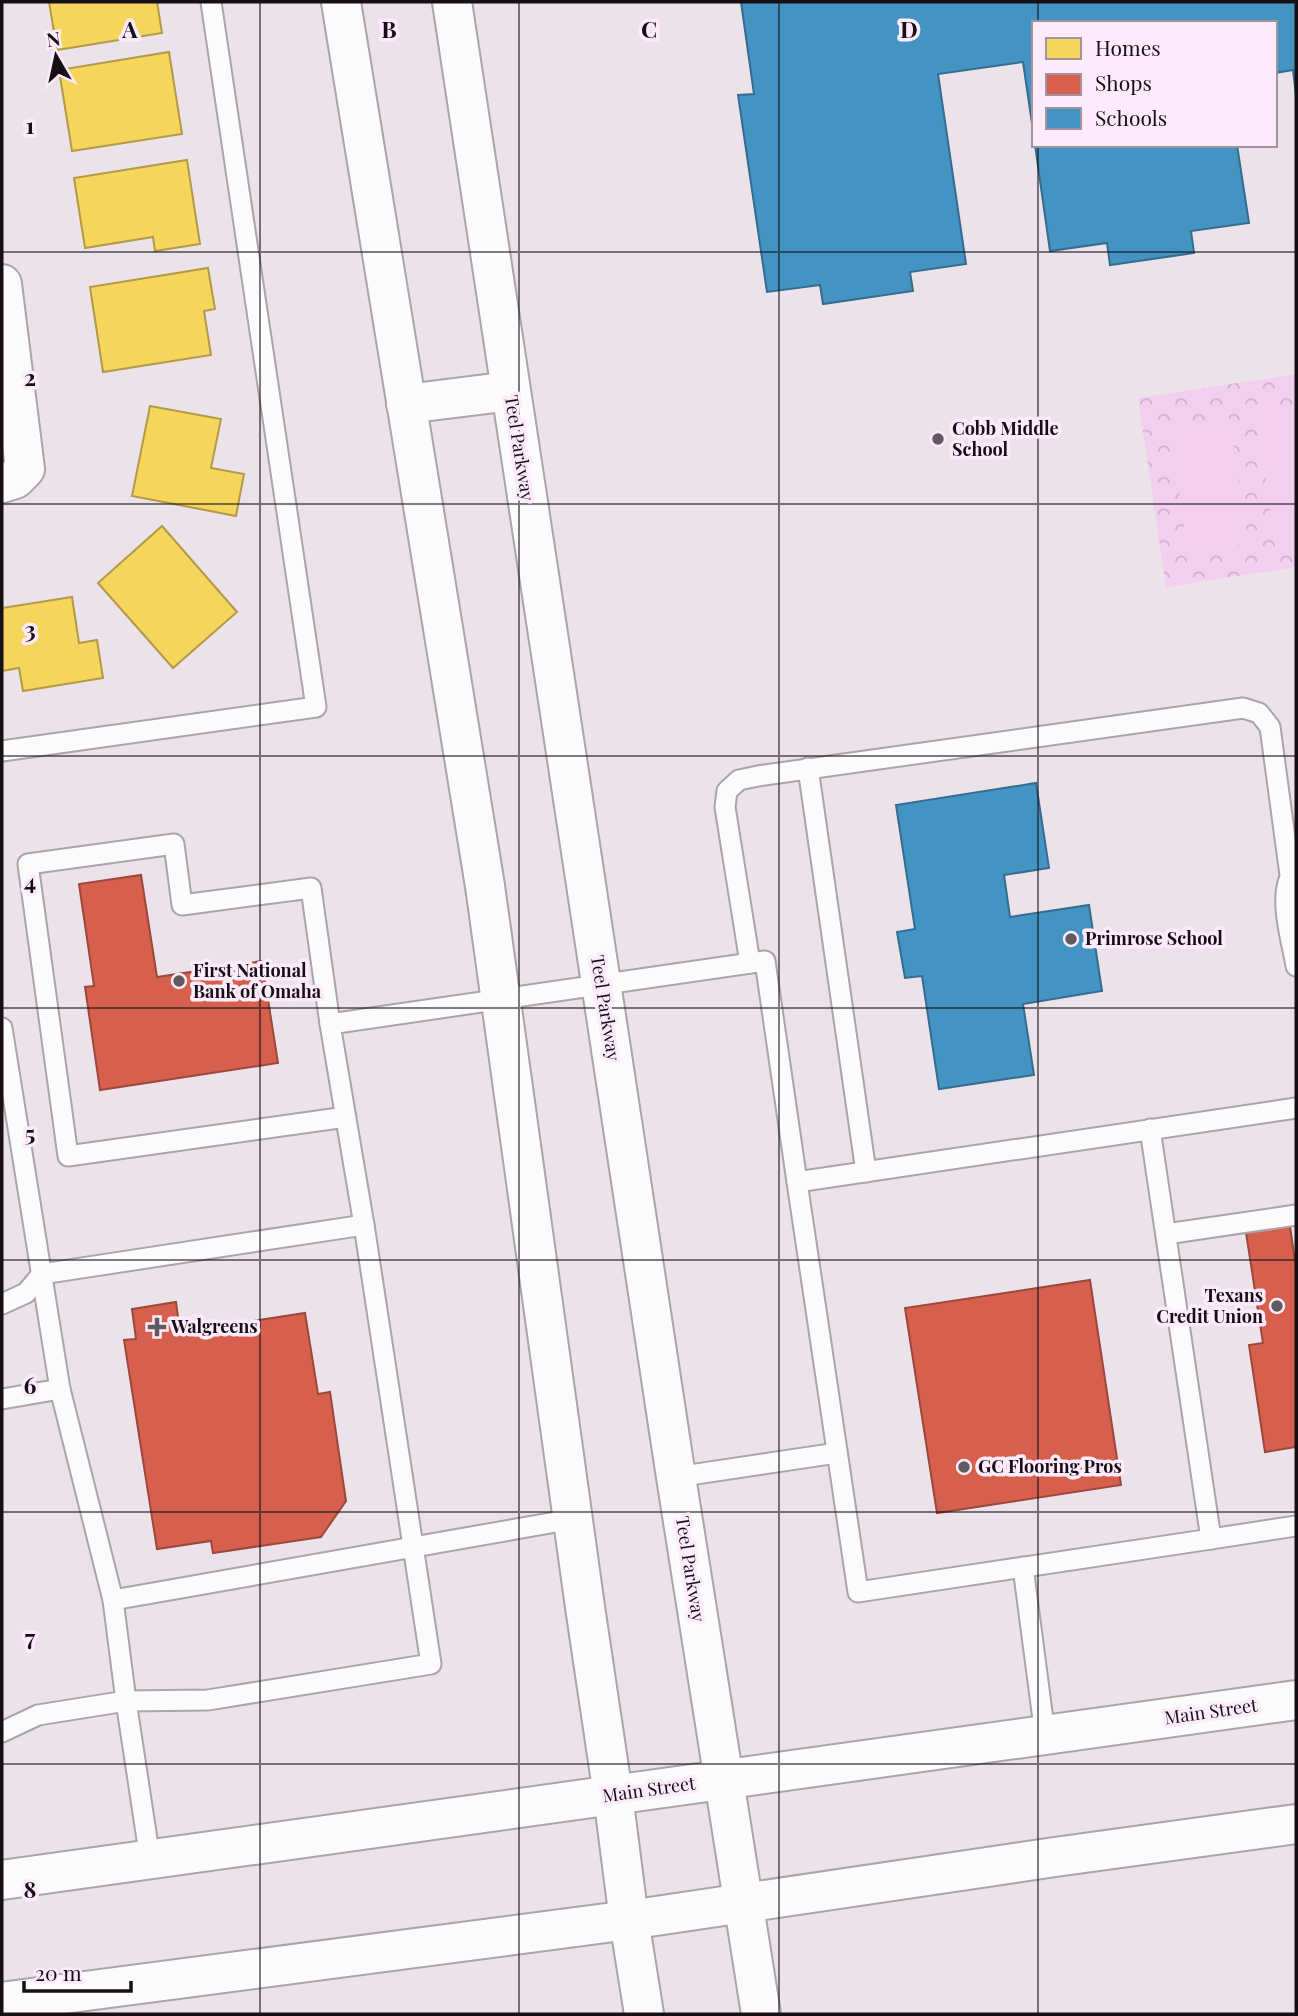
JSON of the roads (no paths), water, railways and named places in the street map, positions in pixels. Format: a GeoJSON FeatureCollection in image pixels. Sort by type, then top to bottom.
{"type":"FeatureCollection","features":[{"type":"Feature","properties":{"kind":"main road"},"geometry":{"type":"LineString","coordinates":[[341,2],[485,886],[644,2014]]}},
{"type":"Feature","properties":{"kind":"main road","name":"Teel Parkway"},"geometry":{"type":"LineString","coordinates":[[452,2],[676,1478],[761,2014]]}},
{"type":"Feature","properties":{"kind":"main road"},"geometry":{"type":"LineString","coordinates":[[2,284],[25,469],[8,481]]}},
{"type":"Feature","properties":{"kind":"main road"},"geometry":{"type":"LineString","coordinates":[[406,404],[510,391]]}},
{"type":"Feature","properties":{"kind":"main road","name":"Main Street"},"geometry":{"type":"LineString","coordinates":[[2,1880],[1296,1700]]}},
{"type":"Feature","properties":{"kind":"main road"},"geometry":{"type":"LineString","coordinates":[[2,2002],[629,1920],[1296,1824]]}},
{"type":"Feature","properties":{"kind":"lane"},"geometry":{"type":"LineString","coordinates":[[2,751],[316,707],[211,2]]}},
{"type":"Feature","properties":{"kind":"lane"},"geometry":{"type":"LineString","coordinates":[[750,963],[725,807],[727,792],[739,780],[808,768],[1243,708],[1259,713],[1270,727],[1293,872],[1285,900],[1296,966]]}},
{"type":"Feature","properties":{"kind":"lane"},"geometry":{"type":"LineString","coordinates":[[808,768],[866,1172]]}},
{"type":"Feature","properties":{"kind":"lane"},"geometry":{"type":"LineString","coordinates":[[2,1732],[38,1715],[126,1702],[208,1700],[431,1664],[311,888],[182,905],[174,844],[28,864],[68,1156],[346,1117]]}},
{"type":"Feature","properties":{"kind":"lane"},"geometry":{"type":"LineString","coordinates":[[330,1024],[765,961],[858,1592],[1296,1526]]}},
{"type":"Feature","properties":{"kind":"lane"},"geometry":{"type":"LineString","coordinates":[[2,1028],[60,1389],[113,1600],[150,1859]]}},
{"type":"Feature","properties":{"kind":"lane"},"geometry":{"type":"LineString","coordinates":[[797,1182],[1296,1108]]}},
{"type":"Feature","properties":{"kind":"lane"},"geometry":{"type":"LineString","coordinates":[[1150,1129],[1211,1539]]}},
{"type":"Feature","properties":{"kind":"lane"},"geometry":{"type":"LineString","coordinates":[[1166,1234],[1296,1215]]}},
{"type":"Feature","properties":{"kind":"lane"},"geometry":{"type":"LineString","coordinates":[[2,1304],[26,1293],[43,1274],[364,1225]]}},
{"type":"Feature","properties":{"kind":"lane"},"geometry":{"type":"LineString","coordinates":[[2,1399],[60,1389]]}},
{"type":"Feature","properties":{"kind":"lane"},"geometry":{"type":"LineString","coordinates":[[676,1478],[837,1453]]}},
{"type":"Feature","properties":{"kind":"lane"},"geometry":{"type":"LineString","coordinates":[[113,1600],[573,1519]]}},
{"type":"Feature","properties":{"kind":"lane"},"geometry":{"type":"LineString","coordinates":[[1023,1567],[1045,1735]]}},
{"type":"Feature","properties":{"kind":"place","name":"Cobb Middle School"},"geometry":{"type":"Point","coordinates":[938,439]}},
{"type":"Feature","properties":{"kind":"place","name":"Primrose School"},"geometry":{"type":"Point","coordinates":[1071,939]}},
{"type":"Feature","properties":{"kind":"place","name":"First National Bank of Omaha"},"geometry":{"type":"Point","coordinates":[179,981]}},
{"type":"Feature","properties":{"kind":"place","name":"Texans Credit Union"},"geometry":{"type":"Point","coordinates":[1277,1306]}},
{"type":"Feature","properties":{"kind":"place","name":"Walgreens"},"geometry":{"type":"Point","coordinates":[157,1327]}},
{"type":"Feature","properties":{"kind":"place","name":"GC Flooring Pros"},"geometry":{"type":"Point","coordinates":[964,1467]}}]}
